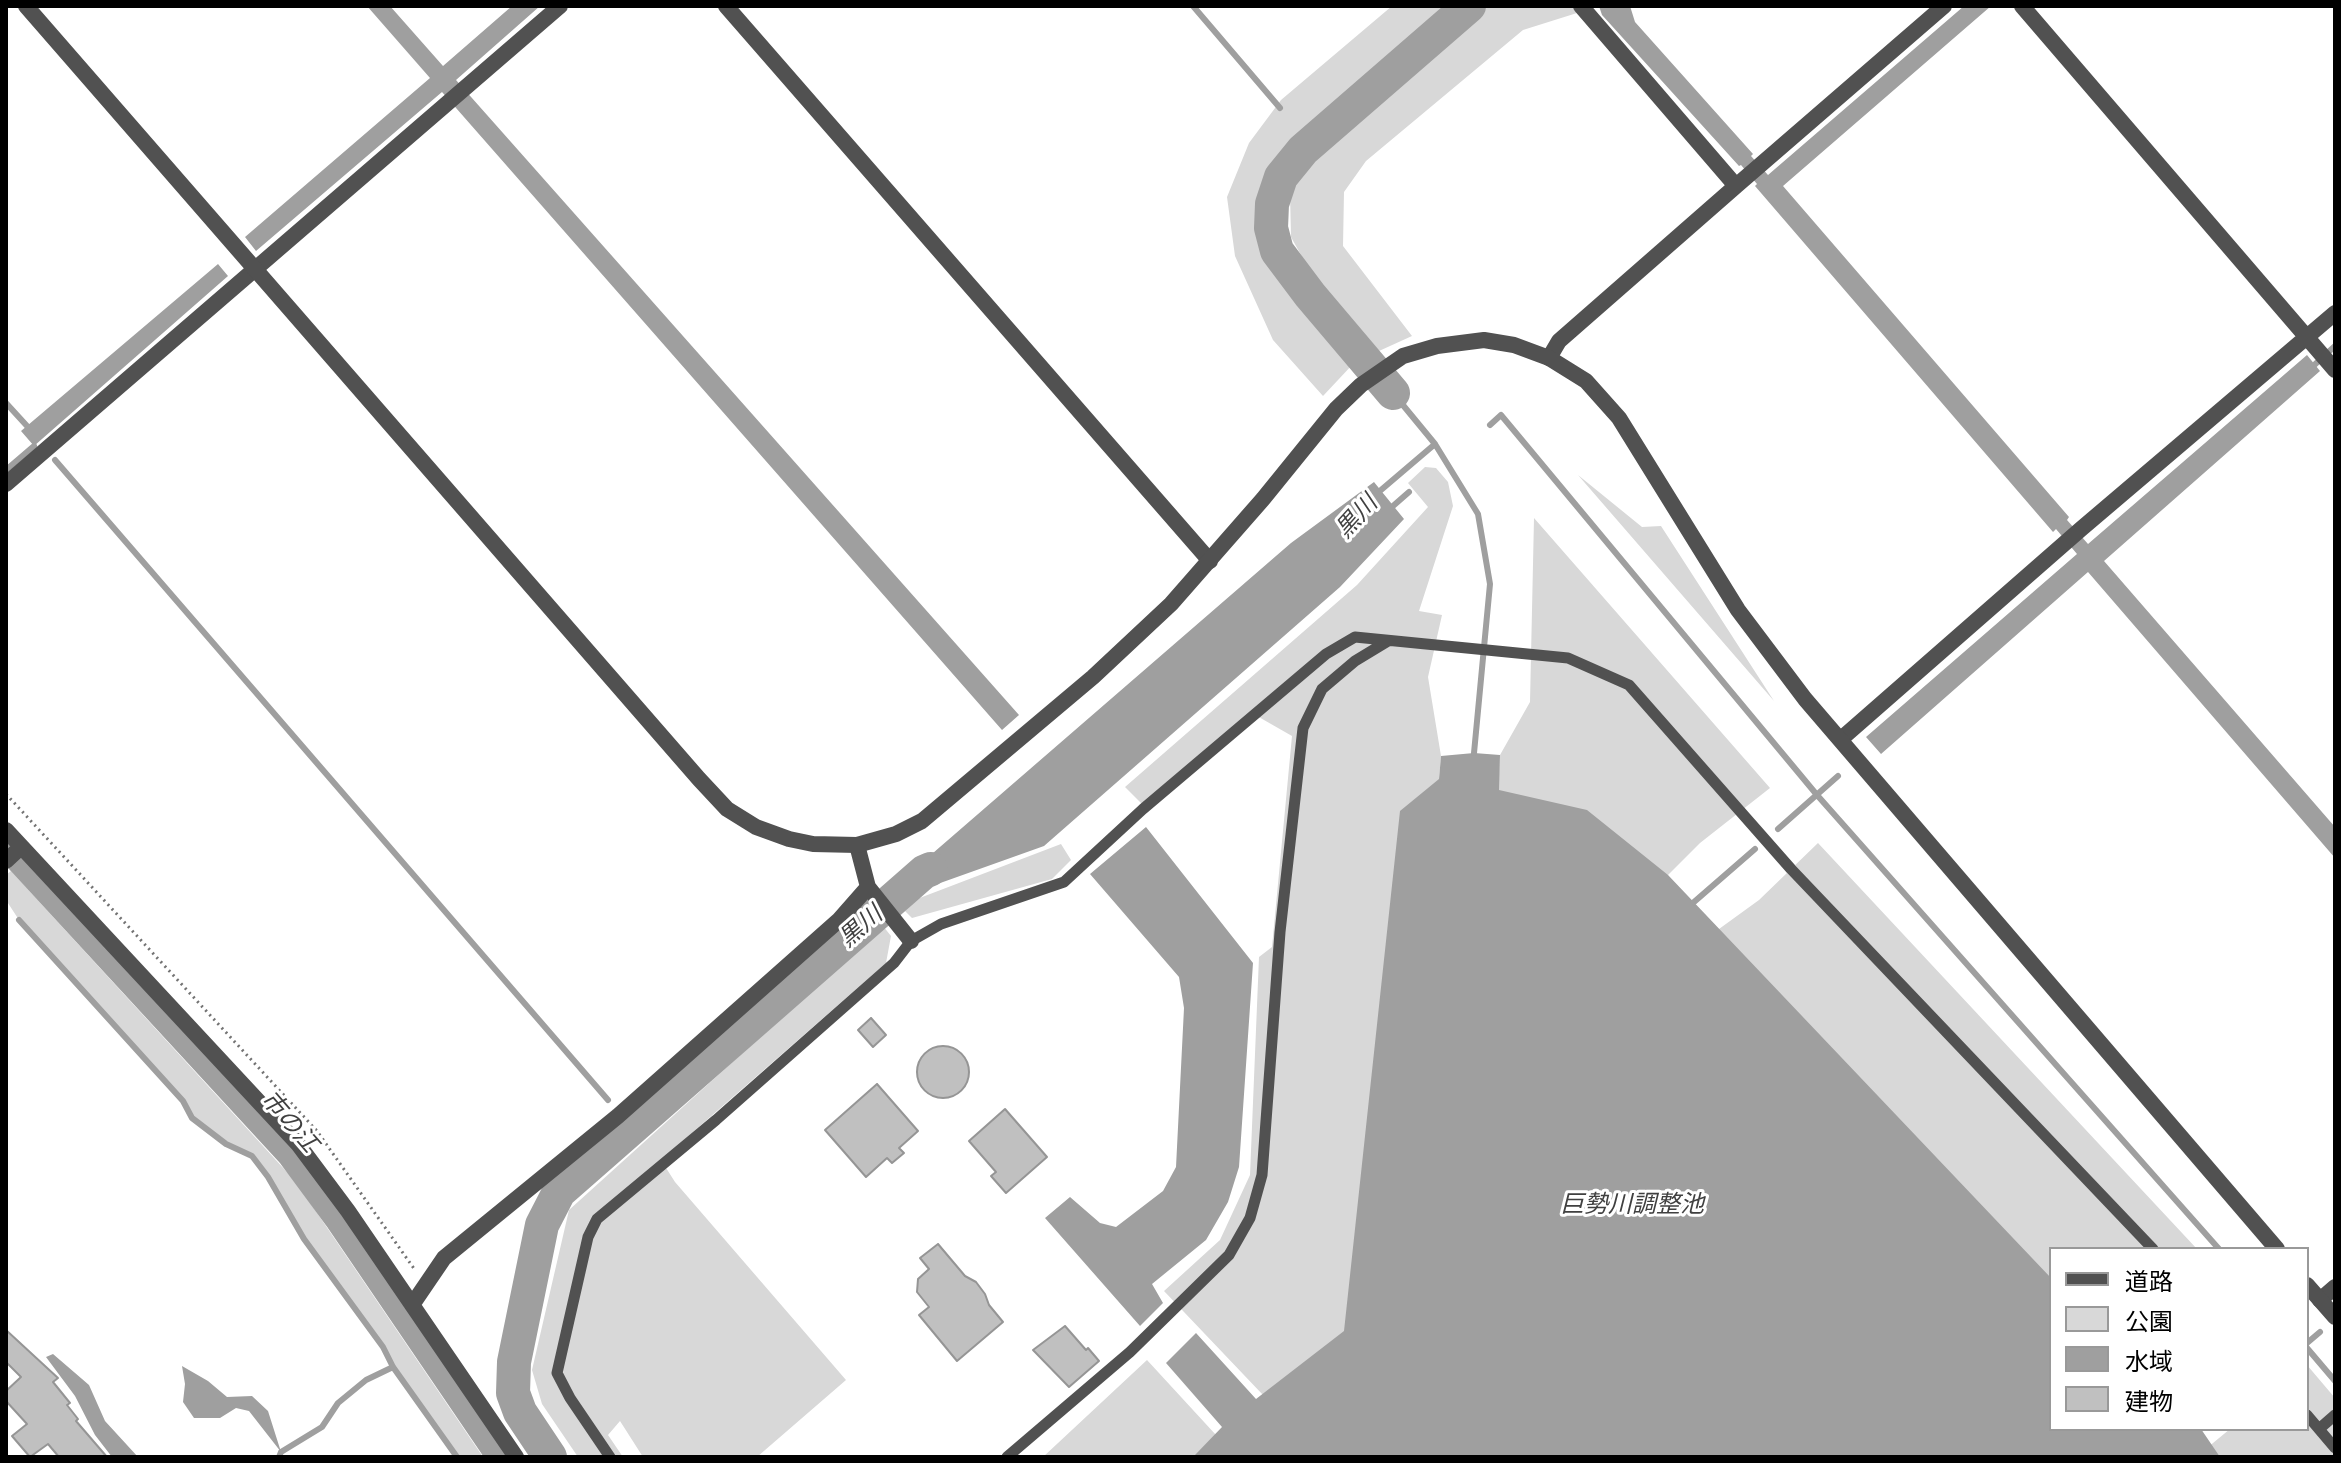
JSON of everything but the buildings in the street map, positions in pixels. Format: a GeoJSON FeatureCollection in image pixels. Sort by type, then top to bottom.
{"type":"FeatureCollection","features":[{"type":"Feature","properties":{"kind":"street"},"geometry":{"type":"LineString","coordinates":[[26,6],[616,686],[727,809],[756,827],[789,839],[813,844],[857,845],[896,834],[922,821],[1093,677],[1171,604],[1336,409],[1361,385],[1403,356],[1437,346],[1484,340],[1514,345],[1549,358],[1586,381],[1619,418],[1738,610],[1805,699],[2275,1247]]}},
{"type":"Feature","properties":{"kind":"street"},"geometry":{"type":"LineString","coordinates":[[6,484],[560,6]]}},
{"type":"Feature","properties":{"kind":"street"},"geometry":{"type":"LineString","coordinates":[[726,6],[1210,561]]}},
{"type":"Feature","properties":{"kind":"street"},"geometry":{"type":"LineString","coordinates":[[1581,6],[1740,182]]}},
{"type":"Feature","properties":{"kind":"street"},"geometry":{"type":"LineString","coordinates":[[2022,6],[2322,355]]}},
{"type":"Feature","properties":{"kind":"street"},"geometry":{"type":"LineString","coordinates":[[1549,358],[1559,341],[1936,9]]}},
{"type":"Feature","properties":{"kind":"street"},"geometry":{"type":"LineString","coordinates":[[1841,739],[2081,529],[2322,355],[2335,313]]}},
{"type":"Feature","properties":{"kind":"street"},"geometry":{"type":"LineString","coordinates":[[6,830],[298,1144],[348,1211],[516,1457]]}},
{"type":"Feature","properties":{"kind":"street"},"geometry":{"type":"LineString","coordinates":[[857,845],[868,887],[911,941]]}},
{"type":"Feature","properties":{"kind":"street"},"geometry":{"type":"LineString","coordinates":[[6,861],[21,847]]}},
{"type":"Feature","properties":{"kind":"street"},"geometry":{"type":"LineString","coordinates":[[412,1305],[444,1258],[618,1116],[839,920],[868,887]]}},
{"type":"Feature","properties":{"kind":"street"},"geometry":{"type":"LineString","coordinates":[[2309,1287],[2335,1317]]}},
{"type":"Feature","properties":{"kind":"street"},"geometry":{"type":"LineString","coordinates":[[2320,1300],[2335,1287]]}},
{"type":"Feature","properties":{"kind":"lane"},"geometry":{"type":"LineString","coordinates":[[610,1457],[557,1373],[588,1237],[597,1219],[720,1124],[894,963],[911,941],[941,924],[1064,882],[1143,809],[1326,654],[1355,637],[1568,658],[1629,685],[1791,869],[2151,1247]]}},
{"type":"Feature","properties":{"kind":"lane"},"geometry":{"type":"LineString","coordinates":[[1007,1457],[1130,1352],[1229,1255],[1250,1218],[1262,1175],[1280,932],[1303,728],[1322,689],[1355,661],[1389,640]]}},
{"type":"Feature","properties":{"kind":"lane"},"geometry":{"type":"LineString","coordinates":[[2319,1429],[2335,1415]]}},
{"type":"Feature","properties":{"kind":"lane"},"geometry":{"type":"LineString","coordinates":[[2309,1417],[2335,1448]]}},
{"type":"Feature","properties":{"kind":"path"},"geometry":{"type":"LineString","coordinates":[[6,794],[317,1131],[410,1265],[428,1279]]}},
{"type":"Feature","properties":{"kind":"green space"},"geometry":{"type":"Polygon","coordinates":[[[1392,6],[1451,6],[1288,144],[1263,202],[1268,244],[1285,281],[1353,364],[1323,396],[1273,340],[1235,256],[1227,197],[1249,143],[1281,100],[1392,6]]]}},
{"type":"Feature","properties":{"kind":"green space"},"geometry":{"type":"Polygon","coordinates":[[[1484,6],[1585,6],[1577,13],[1523,30],[1366,161],[1344,192],[1343,246],[1412,336],[1379,351],[1311,273],[1291,237],[1290,194],[1315,151],[1484,6]]]}},
{"type":"Feature","properties":{"kind":"green space"},"geometry":{"type":"Polygon","coordinates":[[[1425,467],[1436,468],[1448,482],[1453,506],[1419,611],[1442,615],[1428,677],[1441,756],[1439,779],[1498,790],[1500,755],[1530,702],[1534,518],[1770,788],[1700,843],[1668,875],[1632,936],[1344,1332],[1263,1395],[1164,1291],[1220,1240],[1250,1175],[1259,957],[1272,947],[1292,736],[1250,712],[1142,804],[1125,787],[1357,585],[1428,507],[1408,483],[1425,467]]]}},
{"type":"Feature","properties":{"kind":"green space"},"geometry":{"type":"Polygon","coordinates":[[[1578,475],[1642,527],[1661,526],[1774,701],[1578,475]]]}},
{"type":"Feature","properties":{"kind":"green space"},"geometry":{"type":"Polygon","coordinates":[[[1818,843],[2195,1247],[2049,1247],[2049,1430],[1971,1457],[1665,957],[1719,929],[1759,900],[1818,843]]]}},
{"type":"Feature","properties":{"kind":"green space"},"geometry":{"type":"Polygon","coordinates":[[[1061,844],[1071,860],[1052,879],[912,918],[905,911],[917,899],[1061,844]]]}},
{"type":"Feature","properties":{"kind":"green space"},"geometry":{"type":"Polygon","coordinates":[[[11,871],[296,1182],[483,1457],[457,1457],[393,1367],[383,1347],[304,1239],[268,1177],[252,1156],[226,1144],[192,1118],[183,1101],[19,920],[6,900],[6,875],[11,871]]]}},
{"type":"Feature","properties":{"kind":"green space"},"geometry":{"type":"Polygon","coordinates":[[[883,926],[891,936],[886,963],[661,1160],[675,1182],[846,1380],[757,1457],[643,1457],[620,1421],[608,1435],[623,1457],[578,1457],[542,1404],[532,1370],[569,1210],[883,926]]]}},
{"type":"Feature","properties":{"kind":"green space"},"geometry":{"type":"Polygon","coordinates":[[[1147,1360],[1216,1435],[1193,1457],[1043,1457],[1147,1360]]]}},
{"type":"Feature","properties":{"kind":"green space"},"geometry":{"type":"Polygon","coordinates":[[[2309,1367],[2335,1398],[2335,1457],[2196,1457],[2228,1431],[2309,1431],[2309,1367]]]}},
{"type":"Feature","properties":{"kind":"water"},"geometry":{"type":"Polygon","coordinates":[[[367,6],[390,6],[443,66],[512,6],[540,6],[456,80],[1019,715],[1002,730],[442,92],[256,251],[245,237],[430,78],[367,6]]]}},
{"type":"Feature","properties":{"kind":"water"},"geometry":{"type":"Polygon","coordinates":[[[1599,6],[1630,6],[1635,22],[1753,154],[1751,156],[1768,175],[1964,6],[1991,6],[1783,186],[2069,517],[2067,520],[2088,544],[2307,355],[2320,371],[2104,561],[2335,827],[2335,858],[2088,572],[1881,754],[1866,737],[2077,554],[2056,529],[2053,532],[1755,186],[1757,184],[1741,165],[1602,15],[1599,6]]]}},
{"type":"Feature","properties":{"kind":"water"},"geometry":{"type":"Polygon","coordinates":[[[218,264],[228,276],[34,446],[21,431],[218,264]]]}},
{"type":"Feature","properties":{"kind":"water"},"geometry":{"type":"Polygon","coordinates":[[[1374,482],[1404,519],[1340,587],[1044,846],[915,892],[902,903],[888,892],[1291,543],[1374,482]]]}},
{"type":"Feature","properties":{"kind":"water","name":"巨勢川調整池"},"geometry":{"type":"Polygon","coordinates":[[[1474,753],[1500,755],[1499,790],[1587,810],[1668,875],[2049,1276],[2049,1431],[2202,1431],[2220,1457],[1193,1457],[1222,1427],[1166,1363],[1196,1333],[1256,1399],[1344,1331],[1400,811],[1439,779],[1441,756],[1474,753]]]}},
{"type":"Feature","properties":{"kind":"water"},"geometry":{"type":"Polygon","coordinates":[[[1146,827],[1253,963],[1239,1167],[1228,1202],[1206,1240],[1152,1284],[1163,1303],[1140,1326],[1045,1218],[1070,1197],[1100,1223],[1116,1227],[1163,1191],[1176,1167],[1184,1008],[1179,977],[1090,874],[1146,827]]]}},
{"type":"Feature","properties":{"kind":"water"},"geometry":{"type":"Polygon","coordinates":[[[53,1354],[89,1385],[105,1421],[138,1457],[112,1457],[95,1435],[75,1396],[46,1357],[53,1354]]]}},
{"type":"Feature","properties":{"kind":"water"},"geometry":{"type":"Polygon","coordinates":[[[182,1366],[227,1397],[252,1396],[268,1411],[281,1452],[249,1411],[236,1408],[220,1418],[194,1418],[183,1402],[185,1384],[182,1366]]]}},
{"type":"Feature","properties":{"kind":"waterway"},"geometry":{"type":"LineString","coordinates":[[1193,6],[1280,108]]}},
{"type":"Feature","properties":{"kind":"waterway","name":"黒川"},"geometry":{"type":"LineString","coordinates":[[1393,393],[1277,251],[1271,228],[1272,204],[1281,177],[1303,150],[1469,6]]}},
{"type":"Feature","properties":{"kind":"waterway"},"geometry":{"type":"LineString","coordinates":[[2311,368],[2335,346]]}},
{"type":"Feature","properties":{"kind":"waterway"},"geometry":{"type":"LineString","coordinates":[[1381,490],[1435,444],[1393,393]]}},
{"type":"Feature","properties":{"kind":"waterway"},"geometry":{"type":"LineString","coordinates":[[6,403],[27,426]]}},
{"type":"Feature","properties":{"kind":"waterway"},"geometry":{"type":"LineString","coordinates":[[1490,425],[1501,415],[1817,795],[2217,1247]]}},
{"type":"Feature","properties":{"kind":"waterway"},"geometry":{"type":"LineString","coordinates":[[1435,444],[1478,514],[1490,584],[1474,753]]}},
{"type":"Feature","properties":{"kind":"waterway"},"geometry":{"type":"LineString","coordinates":[[6,470],[34,446]]}},
{"type":"Feature","properties":{"kind":"waterway"},"geometry":{"type":"LineString","coordinates":[[55,460],[608,1100]]}},
{"type":"Feature","properties":{"kind":"waterway"},"geometry":{"type":"LineString","coordinates":[[1393,506],[1409,492]]}},
{"type":"Feature","properties":{"kind":"waterway"},"geometry":{"type":"LineString","coordinates":[[1778,829],[1838,776]]}},
{"type":"Feature","properties":{"kind":"waterway"},"geometry":{"type":"LineString","coordinates":[[1694,902],[1755,849]]}},
{"type":"Feature","properties":{"kind":"waterway","name":"市の江"},"geometry":{"type":"LineString","coordinates":[[6,851],[288,1157],[336,1222],[496,1457]]}},
{"type":"Feature","properties":{"kind":"waterway","name":"黒川"},"geometry":{"type":"LineString","coordinates":[[550,1457],[520,1412],[513,1393],[514,1362],[542,1225],[559,1192],[931,869]]}},
{"type":"Feature","properties":{"kind":"waterway"},"geometry":{"type":"LineString","coordinates":[[19,920],[183,1101],[192,1118],[226,1144],[252,1156],[268,1177],[304,1239],[383,1347],[393,1367],[457,1457]]}},
{"type":"Feature","properties":{"kind":"waterway"},"geometry":{"type":"LineString","coordinates":[[2309,1341],[2320,1332]]}},
{"type":"Feature","properties":{"kind":"waterway"},"geometry":{"type":"LineString","coordinates":[[2309,1350],[2335,1381]]}},
{"type":"Feature","properties":{"kind":"waterway"},"geometry":{"type":"LineString","coordinates":[[279,1457],[281,1452],[322,1427],[338,1403],[366,1380],[393,1367]]}}]}
